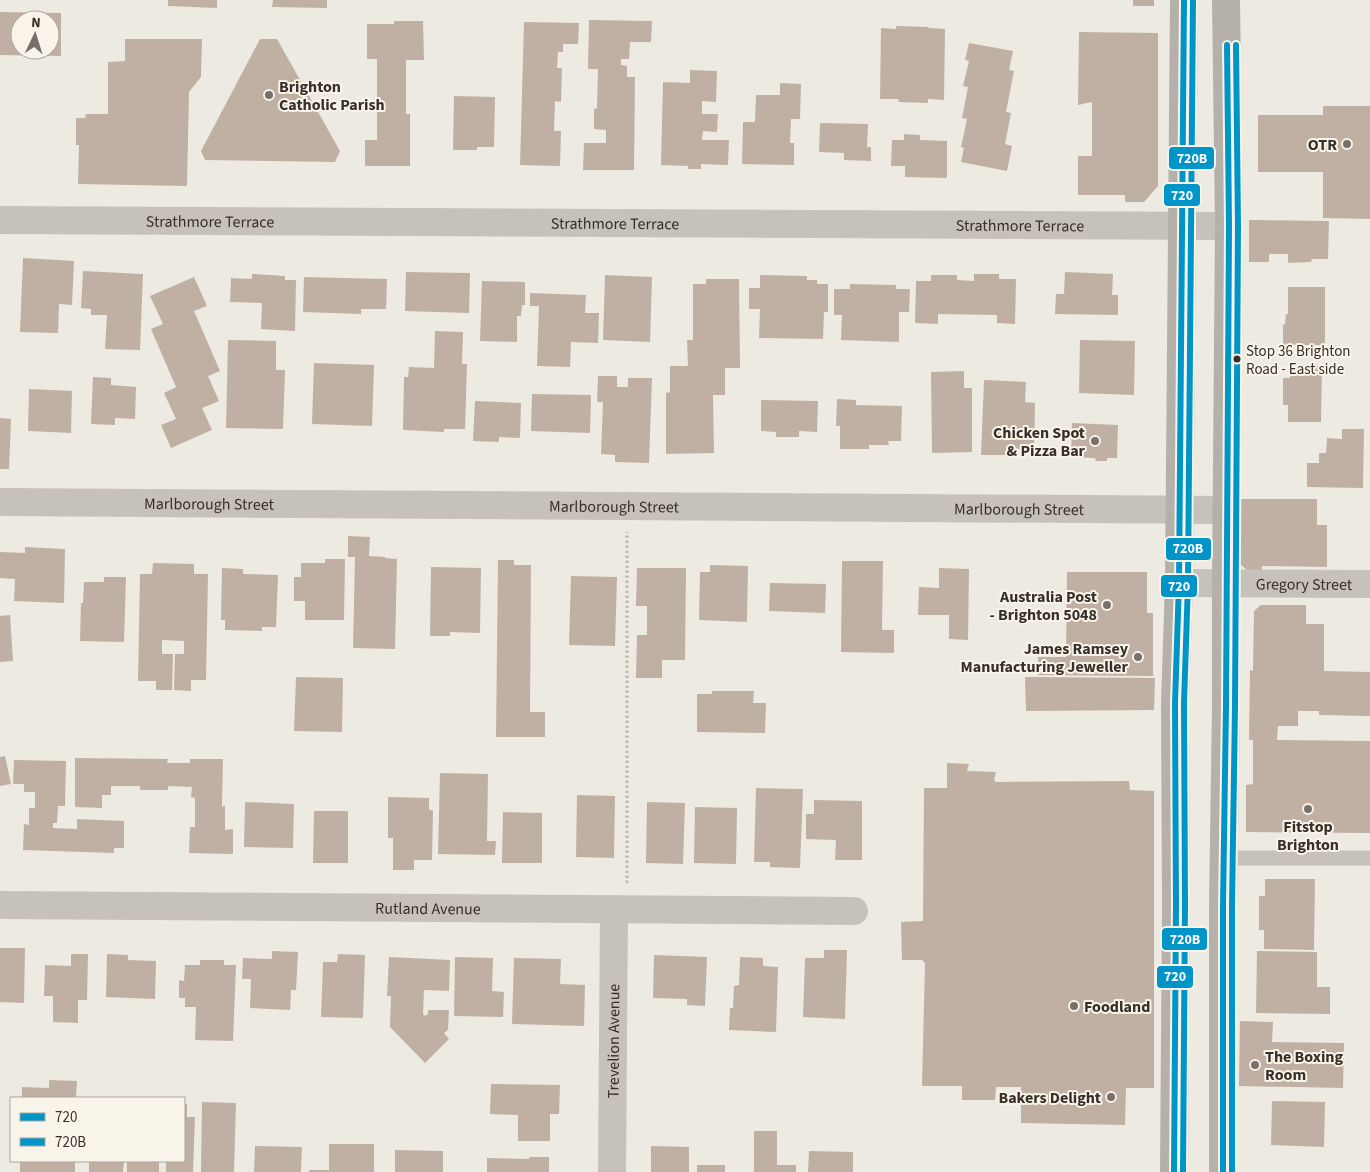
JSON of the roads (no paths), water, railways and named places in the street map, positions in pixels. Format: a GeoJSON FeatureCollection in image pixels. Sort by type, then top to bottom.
{"type":"FeatureCollection","features":[{"type":"Feature","properties":{"kind":"main road"},"geometry":{"type":"LineString","coordinates":[[1174,1172],[1175,703],[1180,510],[1184,0]]}},
{"type":"Feature","properties":{"kind":"main road"},"geometry":{"type":"LineString","coordinates":[[1223,1172],[1229,226],[1226,0]]}},
{"type":"Feature","properties":{"kind":"street","name":"Strathmore Terrace"},"geometry":{"type":"LineString","coordinates":[[0,220],[1229,226]]}},
{"type":"Feature","properties":{"kind":"street","name":"Marlborough Street"},"geometry":{"type":"LineString","coordinates":[[0,502],[1226,510]]}},
{"type":"Feature","properties":{"kind":"street","name":"Gregory Street"},"geometry":{"type":"LineString","coordinates":[[1179,583],[1370,584]]}},
{"type":"Feature","properties":{"kind":"street","name":"Rutland Avenue"},"geometry":{"type":"LineString","coordinates":[[0,905],[854,911]]}},
{"type":"Feature","properties":{"kind":"street","name":"Trevelion Avenue"},"geometry":{"type":"LineString","coordinates":[[612,1172],[621,909]]}},
{"type":"Feature","properties":{"kind":"lane"},"geometry":{"type":"LineString","coordinates":[[1224,858],[1370,858]]}},
{"type":"Feature","properties":{"kind":"place","name":"Brighton Catholic Parish"},"geometry":{"type":"Point","coordinates":[269,95]}},
{"type":"Feature","properties":{"kind":"place","name":"OTR"},"geometry":{"type":"Point","coordinates":[1347,144]}},
{"type":"Feature","properties":{"kind":"place","name":"Stop 36 Brighton Road - East side"},"geometry":{"type":"Point","coordinates":[1237,359]}},
{"type":"Feature","properties":{"kind":"place","name":"Chicken Spot & Pizza Bar"},"geometry":{"type":"Point","coordinates":[1095,441]}},
{"type":"Feature","properties":{"kind":"place","name":"Australia Post - Brighton 5048"},"geometry":{"type":"Point","coordinates":[1107,605]}},
{"type":"Feature","properties":{"kind":"place","name":"James Ramsey Manufacturing Jeweller"},"geometry":{"type":"Point","coordinates":[1138,657]}},
{"type":"Feature","properties":{"kind":"place","name":"Fitstop Brighton"},"geometry":{"type":"Point","coordinates":[1308,809]}},
{"type":"Feature","properties":{"kind":"place","name":"Foodland"},"geometry":{"type":"Point","coordinates":[1074,1006]}},
{"type":"Feature","properties":{"kind":"place","name":"The Boxing Room"},"geometry":{"type":"Point","coordinates":[1255,1065]}},
{"type":"Feature","properties":{"kind":"place","name":"Bakers Delight"},"geometry":{"type":"Point","coordinates":[1111,1097]}}]}
